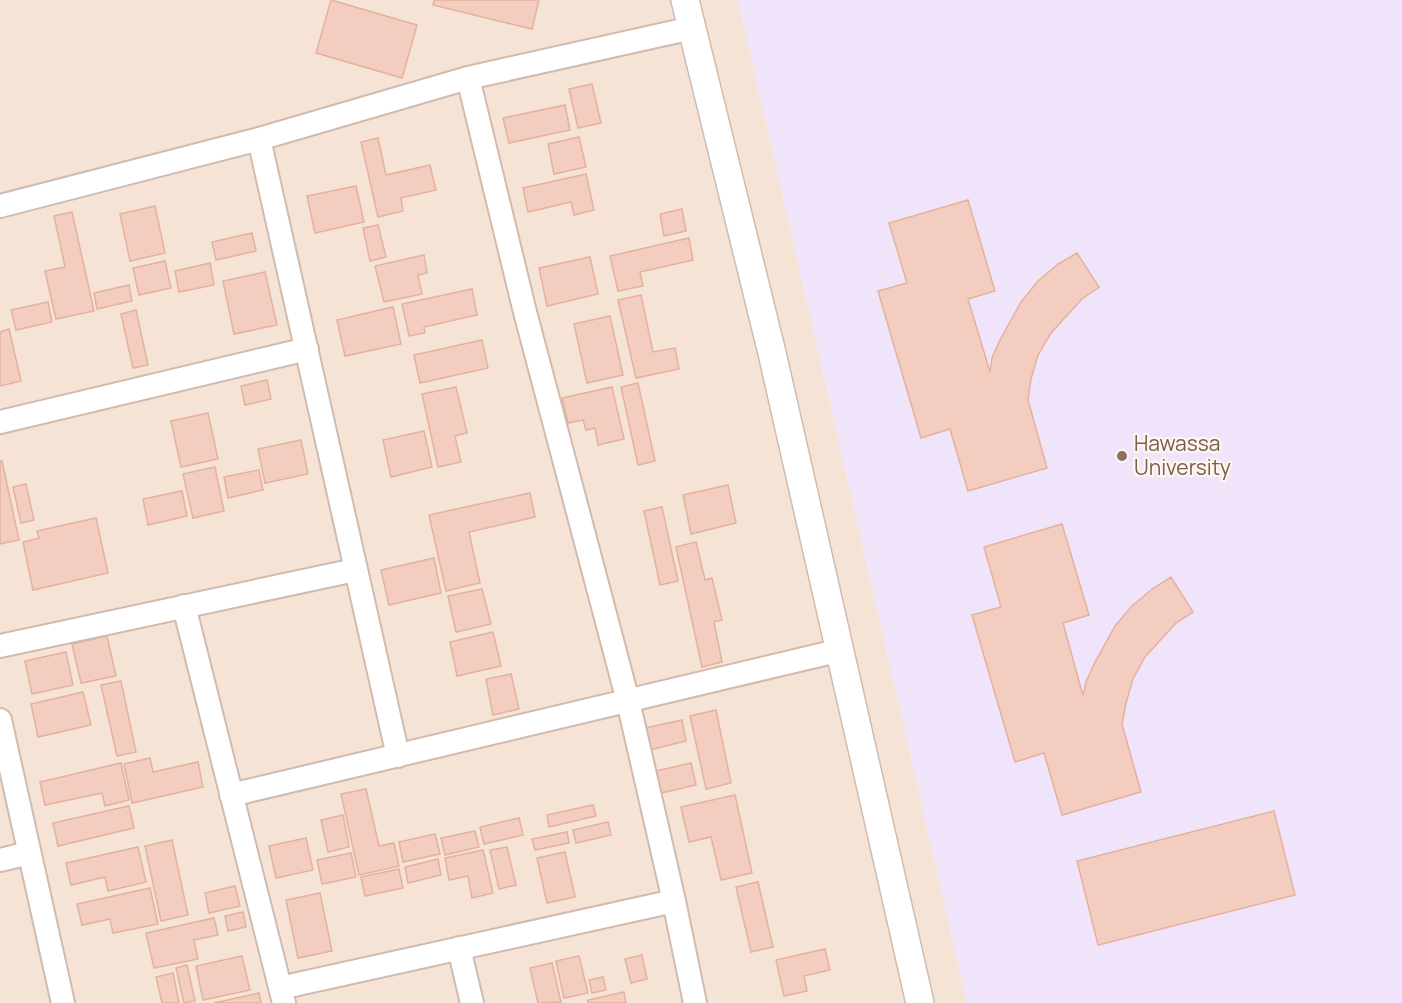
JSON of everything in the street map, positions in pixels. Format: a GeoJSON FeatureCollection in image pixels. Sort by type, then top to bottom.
{"type":"FeatureCollection","features":[{"type":"Feature","properties":{"kind":"street"},"geometry":{"type":"LineString","coordinates":[[685,0],[772,353],[920,1003]]}},
{"type":"Feature","properties":{"kind":"street"},"geometry":{"type":"LineString","coordinates":[[0,206],[259,139],[468,78],[692,28]]}},
{"type":"Feature","properties":{"kind":"street"},"geometry":{"type":"LineString","coordinates":[[468,78],[525,312],[628,701],[695,1003]]}},
{"type":"Feature","properties":{"kind":"street"},"geometry":{"type":"LineString","coordinates":[[259,139],[399,756]]}},
{"type":"Feature","properties":{"kind":"street"},"geometry":{"type":"LineString","coordinates":[[0,422],[307,350]]}},
{"type":"Feature","properties":{"kind":"street"},"geometry":{"type":"LineString","coordinates":[[0,646],[355,570]]}},
{"type":"Feature","properties":{"kind":"street"},"geometry":{"type":"LineString","coordinates":[[184,606],[282,995],[459,948],[674,901]]}},
{"type":"Feature","properties":{"kind":"street"},"geometry":{"type":"LineString","coordinates":[[231,795],[841,650]]}},
{"type":"Feature","properties":{"kind":"street"},"geometry":{"type":"LineString","coordinates":[[0,720],[63,1003]]}},
{"type":"Feature","properties":{"kind":"street"},"geometry":{"type":"LineString","coordinates":[[0,860],[29,853]]}},
{"type":"Feature","properties":{"kind":"street"},"geometry":{"type":"LineString","coordinates":[[459,948],[472,1003]]}},
{"type":"Feature","properties":{"kind":"shaded area"},"geometry":{"type":"Polygon","coordinates":[[[0,0],[738,0],[967,1003],[0,1003],[0,0]]]}},
{"type":"Feature","properties":{"kind":"shaded area","name":"Hawassa University"},"geometry":{"type":"Polygon","coordinates":[[[738,0],[1402,0],[1402,1003],[967,1003],[738,0]]]}},
{"type":"Feature","properties":{"kind":"building"},"geometry":{"type":"Polygon","coordinates":[[[331,0],[417,25],[402,78],[316,53],[331,0]]]}},
{"type":"Feature","properties":{"kind":"building"},"geometry":{"type":"Polygon","coordinates":[[[434,0],[539,0],[532,29],[433,5],[434,0]]]}},
{"type":"Feature","properties":{"kind":"building"},"geometry":{"type":"Polygon","coordinates":[[[592,84],[601,123],[578,128],[569,89],[592,84]]]}},
{"type":"Feature","properties":{"kind":"building"},"geometry":{"type":"Polygon","coordinates":[[[565,105],[570,130],[509,143],[503,118],[565,105]]]}},
{"type":"Feature","properties":{"kind":"building"},"geometry":{"type":"Polygon","coordinates":[[[579,137],[586,167],[554,174],[548,144],[579,137]]]}},
{"type":"Feature","properties":{"kind":"building"},"geometry":{"type":"Polygon","coordinates":[[[378,138],[386,175],[430,165],[436,190],[401,198],[403,211],[378,217],[361,142],[378,138]]]}},
{"type":"Feature","properties":{"kind":"building"},"geometry":{"type":"Polygon","coordinates":[[[586,174],[594,210],[574,215],[571,202],[528,212],[523,188],[586,174]]]}},
{"type":"Feature","properties":{"kind":"building"},"geometry":{"type":"Polygon","coordinates":[[[356,186],[364,222],[315,233],[307,196],[356,186]]]}},
{"type":"Feature","properties":{"kind":"building"},"geometry":{"type":"Polygon","coordinates":[[[968,200],[995,291],[968,299],[990,372],[992,358],[1021,302],[1038,281],[1058,264],[1077,253],[1099,287],[1082,299],[1051,333],[1038,355],[1031,379],[1028,400],[1047,468],[968,491],[950,429],[921,438],[878,291],[907,283],[889,223],[968,200]]]}},
{"type":"Feature","properties":{"kind":"building"},"geometry":{"type":"Polygon","coordinates":[[[155,206],[165,253],[130,261],[120,214],[155,206]]]}},
{"type":"Feature","properties":{"kind":"building"},"geometry":{"type":"Polygon","coordinates":[[[682,209],[686,231],[664,236],[660,214],[682,209]]]}},
{"type":"Feature","properties":{"kind":"building"},"geometry":{"type":"Polygon","coordinates":[[[72,212],[94,311],[56,319],[45,271],[65,267],[54,216],[72,212]]]}},
{"type":"Feature","properties":{"kind":"building"},"geometry":{"type":"Polygon","coordinates":[[[378,225],[386,257],[370,261],[363,228],[378,225]]]}},
{"type":"Feature","properties":{"kind":"building"},"geometry":{"type":"Polygon","coordinates":[[[252,233],[256,251],[216,260],[212,242],[252,233]]]}},
{"type":"Feature","properties":{"kind":"building"},"geometry":{"type":"Polygon","coordinates":[[[689,238],[693,260],[640,272],[643,286],[618,291],[610,256],[689,238]]]}},
{"type":"Feature","properties":{"kind":"building"},"geometry":{"type":"Polygon","coordinates":[[[424,255],[427,273],[418,275],[422,294],[384,302],[375,266],[424,255]]]}},
{"type":"Feature","properties":{"kind":"building"},"geometry":{"type":"Polygon","coordinates":[[[590,257],[598,294],[547,306],[539,268],[590,257]]]}},
{"type":"Feature","properties":{"kind":"building"},"geometry":{"type":"Polygon","coordinates":[[[165,261],[171,288],[139,295],[133,268],[165,261]]]}},
{"type":"Feature","properties":{"kind":"building"},"geometry":{"type":"Polygon","coordinates":[[[210,263],[214,285],[179,292],[175,271],[210,263]]]}},
{"type":"Feature","properties":{"kind":"building"},"geometry":{"type":"Polygon","coordinates":[[[265,272],[277,325],[234,334],[223,281],[265,272]]]}},
{"type":"Feature","properties":{"kind":"building"},"geometry":{"type":"Polygon","coordinates":[[[129,285],[132,301],[97,309],[94,293],[129,285]]]}},
{"type":"Feature","properties":{"kind":"building"},"geometry":{"type":"Polygon","coordinates":[[[472,289],[477,315],[424,327],[425,333],[409,336],[402,304],[472,289]]]}},
{"type":"Feature","properties":{"kind":"building"},"geometry":{"type":"Polygon","coordinates":[[[641,295],[653,352],[675,348],[679,369],[636,378],[618,300],[641,295]]]}},
{"type":"Feature","properties":{"kind":"building"},"geometry":{"type":"Polygon","coordinates":[[[48,302],[52,322],[16,330],[11,310],[48,302]]]}},
{"type":"Feature","properties":{"kind":"building"},"geometry":{"type":"Polygon","coordinates":[[[393,307],[401,344],[345,356],[337,320],[393,307]]]}},
{"type":"Feature","properties":{"kind":"building"},"geometry":{"type":"Polygon","coordinates":[[[136,310],[148,365],[133,368],[121,314],[136,310]]]}},
{"type":"Feature","properties":{"kind":"building"},"geometry":{"type":"Polygon","coordinates":[[[610,316],[623,375],[587,383],[574,324],[610,316]]]}},
{"type":"Feature","properties":{"kind":"building"},"geometry":{"type":"Polygon","coordinates":[[[9,329],[21,381],[0,386],[0,332],[9,329]]]}},
{"type":"Feature","properties":{"kind":"building"},"geometry":{"type":"Polygon","coordinates":[[[482,340],[488,368],[420,383],[414,355],[482,340]]]}},
{"type":"Feature","properties":{"kind":"building"},"geometry":{"type":"Polygon","coordinates":[[[267,380],[271,399],[245,405],[241,386],[267,380]]]}},
{"type":"Feature","properties":{"kind":"building"},"geometry":{"type":"Polygon","coordinates":[[[638,383],[655,461],[638,465],[621,387],[638,383]]]}},
{"type":"Feature","properties":{"kind":"building"},"geometry":{"type":"Polygon","coordinates":[[[456,387],[467,433],[455,436],[461,462],[438,467],[422,394],[456,387]]]}},
{"type":"Feature","properties":{"kind":"building"},"geometry":{"type":"Polygon","coordinates":[[[612,387],[624,439],[598,445],[595,428],[586,430],[583,420],[568,423],[562,398],[612,387]]]}},
{"type":"Feature","properties":{"kind":"building"},"geometry":{"type":"Polygon","coordinates":[[[208,413],[218,459],[181,467],[171,421],[208,413]]]}},
{"type":"Feature","properties":{"kind":"building"},"geometry":{"type":"Polygon","coordinates":[[[424,431],[432,467],[391,477],[383,440],[424,431]]]}},
{"type":"Feature","properties":{"kind":"building"},"geometry":{"type":"Polygon","coordinates":[[[301,440],[308,474],[265,483],[258,449],[301,440]]]}},
{"type":"Feature","properties":{"kind":"building"},"geometry":{"type":"Polygon","coordinates":[[[0,461],[2,461],[19,540],[0,544],[0,461]]]}},
{"type":"Feature","properties":{"kind":"building"},"geometry":{"type":"Polygon","coordinates":[[[215,467],[224,511],[193,518],[183,474],[215,467]]]}},
{"type":"Feature","properties":{"kind":"building"},"geometry":{"type":"Polygon","coordinates":[[[259,470],[263,490],[228,498],[224,477],[259,470]]]}},
{"type":"Feature","properties":{"kind":"building"},"geometry":{"type":"Polygon","coordinates":[[[26,484],[34,520],[21,523],[13,487],[26,484]]]}},
{"type":"Feature","properties":{"kind":"building"},"geometry":{"type":"Polygon","coordinates":[[[728,485],[736,523],[691,534],[683,495],[728,485]]]}},
{"type":"Feature","properties":{"kind":"building"},"geometry":{"type":"Polygon","coordinates":[[[182,491],[187,516],[148,525],[143,499],[182,491]]]}},
{"type":"Feature","properties":{"kind":"building"},"geometry":{"type":"Polygon","coordinates":[[[530,493],[535,517],[469,532],[480,583],[446,591],[429,515],[530,493]]]}},
{"type":"Feature","properties":{"kind":"building"},"geometry":{"type":"Polygon","coordinates":[[[662,507],[678,581],[660,585],[644,511],[662,507]]]}},
{"type":"Feature","properties":{"kind":"building"},"geometry":{"type":"Polygon","coordinates":[[[96,518],[108,573],[33,590],[23,542],[39,538],[37,531],[96,518]]]}},
{"type":"Feature","properties":{"kind":"building"},"geometry":{"type":"Polygon","coordinates":[[[1062,524],[1089,615],[1063,623],[1083,696],[1094,664],[1115,626],[1132,606],[1152,589],[1171,577],[1193,612],[1176,623],[1145,657],[1133,679],[1126,703],[1122,724],[1141,792],[1062,815],[1044,753],[1015,762],[972,615],[1001,607],[984,547],[1062,524]]]}},
{"type":"Feature","properties":{"kind":"building"},"geometry":{"type":"Polygon","coordinates":[[[696,542],[705,580],[712,578],[722,620],[714,622],[722,662],[702,667],[676,547],[696,542]]]}},
{"type":"Feature","properties":{"kind":"building"},"geometry":{"type":"Polygon","coordinates":[[[434,558],[441,593],[389,605],[381,570],[434,558]]]}},
{"type":"Feature","properties":{"kind":"building"},"geometry":{"type":"Polygon","coordinates":[[[482,589],[491,624],[456,632],[448,596],[482,589]]]}},
{"type":"Feature","properties":{"kind":"building"},"geometry":{"type":"Polygon","coordinates":[[[493,632],[501,666],[457,676],[450,642],[493,632]]]}},
{"type":"Feature","properties":{"kind":"building"},"geometry":{"type":"Polygon","coordinates":[[[107,636],[116,676],[81,683],[72,644],[107,636]]]}},
{"type":"Feature","properties":{"kind":"building"},"geometry":{"type":"Polygon","coordinates":[[[66,652],[73,685],[32,694],[25,661],[66,652]]]}},
{"type":"Feature","properties":{"kind":"building"},"geometry":{"type":"Polygon","coordinates":[[[511,674],[519,709],[493,715],[486,679],[511,674]]]}},
{"type":"Feature","properties":{"kind":"building"},"geometry":{"type":"Polygon","coordinates":[[[121,681],[136,752],[117,756],[101,685],[121,681]]]}},
{"type":"Feature","properties":{"kind":"building"},"geometry":{"type":"Polygon","coordinates":[[[83,692],[91,725],[38,737],[31,704],[83,692]]]}},
{"type":"Feature","properties":{"kind":"building"},"geometry":{"type":"Polygon","coordinates":[[[716,710],[731,783],[706,789],[690,716],[716,710]]]}},
{"type":"Feature","properties":{"kind":"building"},"geometry":{"type":"Polygon","coordinates":[[[682,720],[686,741],[649,750],[645,728],[682,720]]]}},
{"type":"Feature","properties":{"kind":"building"},"geometry":{"type":"Polygon","coordinates":[[[150,758],[153,772],[198,762],[203,787],[132,803],[124,764],[150,758]]]}},
{"type":"Feature","properties":{"kind":"building"},"geometry":{"type":"Polygon","coordinates":[[[121,763],[129,800],[105,806],[102,793],[45,805],[40,782],[121,763]]]}},
{"type":"Feature","properties":{"kind":"building"},"geometry":{"type":"Polygon","coordinates":[[[691,763],[696,785],[661,793],[656,771],[691,763]]]}},
{"type":"Feature","properties":{"kind":"building"},"geometry":{"type":"Polygon","coordinates":[[[366,789],[379,846],[394,843],[399,866],[359,875],[341,794],[366,789]]]}},
{"type":"Feature","properties":{"kind":"building"},"geometry":{"type":"Polygon","coordinates":[[[735,795],[752,873],[721,880],[711,837],[689,842],[681,807],[735,795]]]}},
{"type":"Feature","properties":{"kind":"building"},"geometry":{"type":"Polygon","coordinates":[[[593,805],[596,816],[549,827],[547,815],[593,805]]]}},
{"type":"Feature","properties":{"kind":"building"},"geometry":{"type":"Polygon","coordinates":[[[129,806],[134,828],[58,846],[53,823],[129,806]]]}},
{"type":"Feature","properties":{"kind":"building"},"geometry":{"type":"Polygon","coordinates":[[[1274,811],[1295,895],[1098,945],[1077,861],[1274,811]]]}},
{"type":"Feature","properties":{"kind":"building"},"geometry":{"type":"Polygon","coordinates":[[[343,815],[349,847],[328,852],[321,820],[343,815]]]}},
{"type":"Feature","properties":{"kind":"building"},"geometry":{"type":"Polygon","coordinates":[[[519,818],[523,835],[484,844],[480,827],[519,818]]]}},
{"type":"Feature","properties":{"kind":"building"},"geometry":{"type":"Polygon","coordinates":[[[608,822],[611,835],[576,843],[573,830],[608,822]]]}},
{"type":"Feature","properties":{"kind":"building"},"geometry":{"type":"Polygon","coordinates":[[[475,831],[479,847],[445,855],[441,838],[475,831]]]}},
{"type":"Feature","properties":{"kind":"building"},"geometry":{"type":"Polygon","coordinates":[[[567,832],[569,843],[535,850],[532,839],[567,832]]]}},
{"type":"Feature","properties":{"kind":"building"},"geometry":{"type":"Polygon","coordinates":[[[435,834],[440,854],[403,862],[399,842],[435,834]]]}},
{"type":"Feature","properties":{"kind":"building"},"geometry":{"type":"Polygon","coordinates":[[[306,838],[313,870],[276,878],[269,846],[306,838]]]}},
{"type":"Feature","properties":{"kind":"building"},"geometry":{"type":"Polygon","coordinates":[[[172,840],[188,915],[161,921],[145,846],[172,840]]]}},
{"type":"Feature","properties":{"kind":"building"},"geometry":{"type":"Polygon","coordinates":[[[138,847],[146,882],[108,891],[105,877],[71,885],[66,863],[138,847]]]}},
{"type":"Feature","properties":{"kind":"building"},"geometry":{"type":"Polygon","coordinates":[[[507,847],[516,885],[499,889],[490,850],[507,847]]]}},
{"type":"Feature","properties":{"kind":"building"},"geometry":{"type":"Polygon","coordinates":[[[483,850],[493,893],[472,898],[468,876],[449,880],[445,858],[483,850]]]}},
{"type":"Feature","properties":{"kind":"building"},"geometry":{"type":"Polygon","coordinates":[[[565,852],[575,897],[547,903],[537,858],[565,852]]]}},
{"type":"Feature","properties":{"kind":"building"},"geometry":{"type":"Polygon","coordinates":[[[351,853],[356,877],[322,884],[317,860],[351,853]]]}},
{"type":"Feature","properties":{"kind":"building"},"geometry":{"type":"Polygon","coordinates":[[[438,859],[441,875],[408,883],[405,867],[438,859]]]}},
{"type":"Feature","properties":{"kind":"building"},"geometry":{"type":"Polygon","coordinates":[[[399,869],[403,888],[365,896],[361,877],[399,869]]]}},
{"type":"Feature","properties":{"kind":"building"},"geometry":{"type":"Polygon","coordinates":[[[758,882],[773,947],[751,952],[736,887],[758,882]]]}},
{"type":"Feature","properties":{"kind":"building"},"geometry":{"type":"Polygon","coordinates":[[[235,886],[240,906],[209,913],[205,893],[235,886]]]}},
{"type":"Feature","properties":{"kind":"building"},"geometry":{"type":"Polygon","coordinates":[[[150,888],[158,924],[113,933],[110,919],[82,925],[77,904],[150,888]]]}},
{"type":"Feature","properties":{"kind":"building"},"geometry":{"type":"Polygon","coordinates":[[[320,893],[332,951],[298,958],[286,900],[320,893]]]}},
{"type":"Feature","properties":{"kind":"building"},"geometry":{"type":"Polygon","coordinates":[[[243,912],[246,927],[228,931],[225,916],[243,912]]]}},
{"type":"Feature","properties":{"kind":"building"},"geometry":{"type":"Polygon","coordinates":[[[214,918],[218,935],[194,940],[198,959],[154,968],[146,933],[214,918]]]}},
{"type":"Feature","properties":{"kind":"building"},"geometry":{"type":"Polygon","coordinates":[[[825,949],[830,970],[804,976],[807,991],[784,996],[776,960],[825,949]]]}},
{"type":"Feature","properties":{"kind":"building"},"geometry":{"type":"Polygon","coordinates":[[[642,955],[647,979],[631,983],[625,959],[642,955]]]}},
{"type":"Feature","properties":{"kind":"building"},"geometry":{"type":"Polygon","coordinates":[[[242,956],[250,990],[203,1000],[196,966],[242,956]]]}},
{"type":"Feature","properties":{"kind":"building"},"geometry":{"type":"Polygon","coordinates":[[[579,956],[588,993],[564,998],[556,961],[579,956]]]}},
{"type":"Feature","properties":{"kind":"building"},"geometry":{"type":"Polygon","coordinates":[[[552,963],[561,1002],[538,1003],[530,968],[552,963]]]}},
{"type":"Feature","properties":{"kind":"building"},"geometry":{"type":"Polygon","coordinates":[[[187,965],[195,1001],[184,1003],[176,968],[187,965]]]}},
{"type":"Feature","properties":{"kind":"building"},"geometry":{"type":"Polygon","coordinates":[[[173,973],[179,1003],[162,1003],[156,977],[173,973]]]}},
{"type":"Feature","properties":{"kind":"building"},"geometry":{"type":"Polygon","coordinates":[[[603,977],[606,990],[592,993],[589,980],[603,977]]]}},
{"type":"Feature","properties":{"kind":"building"},"geometry":{"type":"Polygon","coordinates":[[[624,992],[626,1003],[588,1003],[588,1000],[624,992]]]}},
{"type":"Feature","properties":{"kind":"building"},"geometry":{"type":"Polygon","coordinates":[[[259,993],[261,1003],[214,1003],[259,993]]]}},
{"type":"Feature","properties":{"kind":"place","name":"Hawassa University"},"geometry":{"type":"Point","coordinates":[1122,456]}}]}
